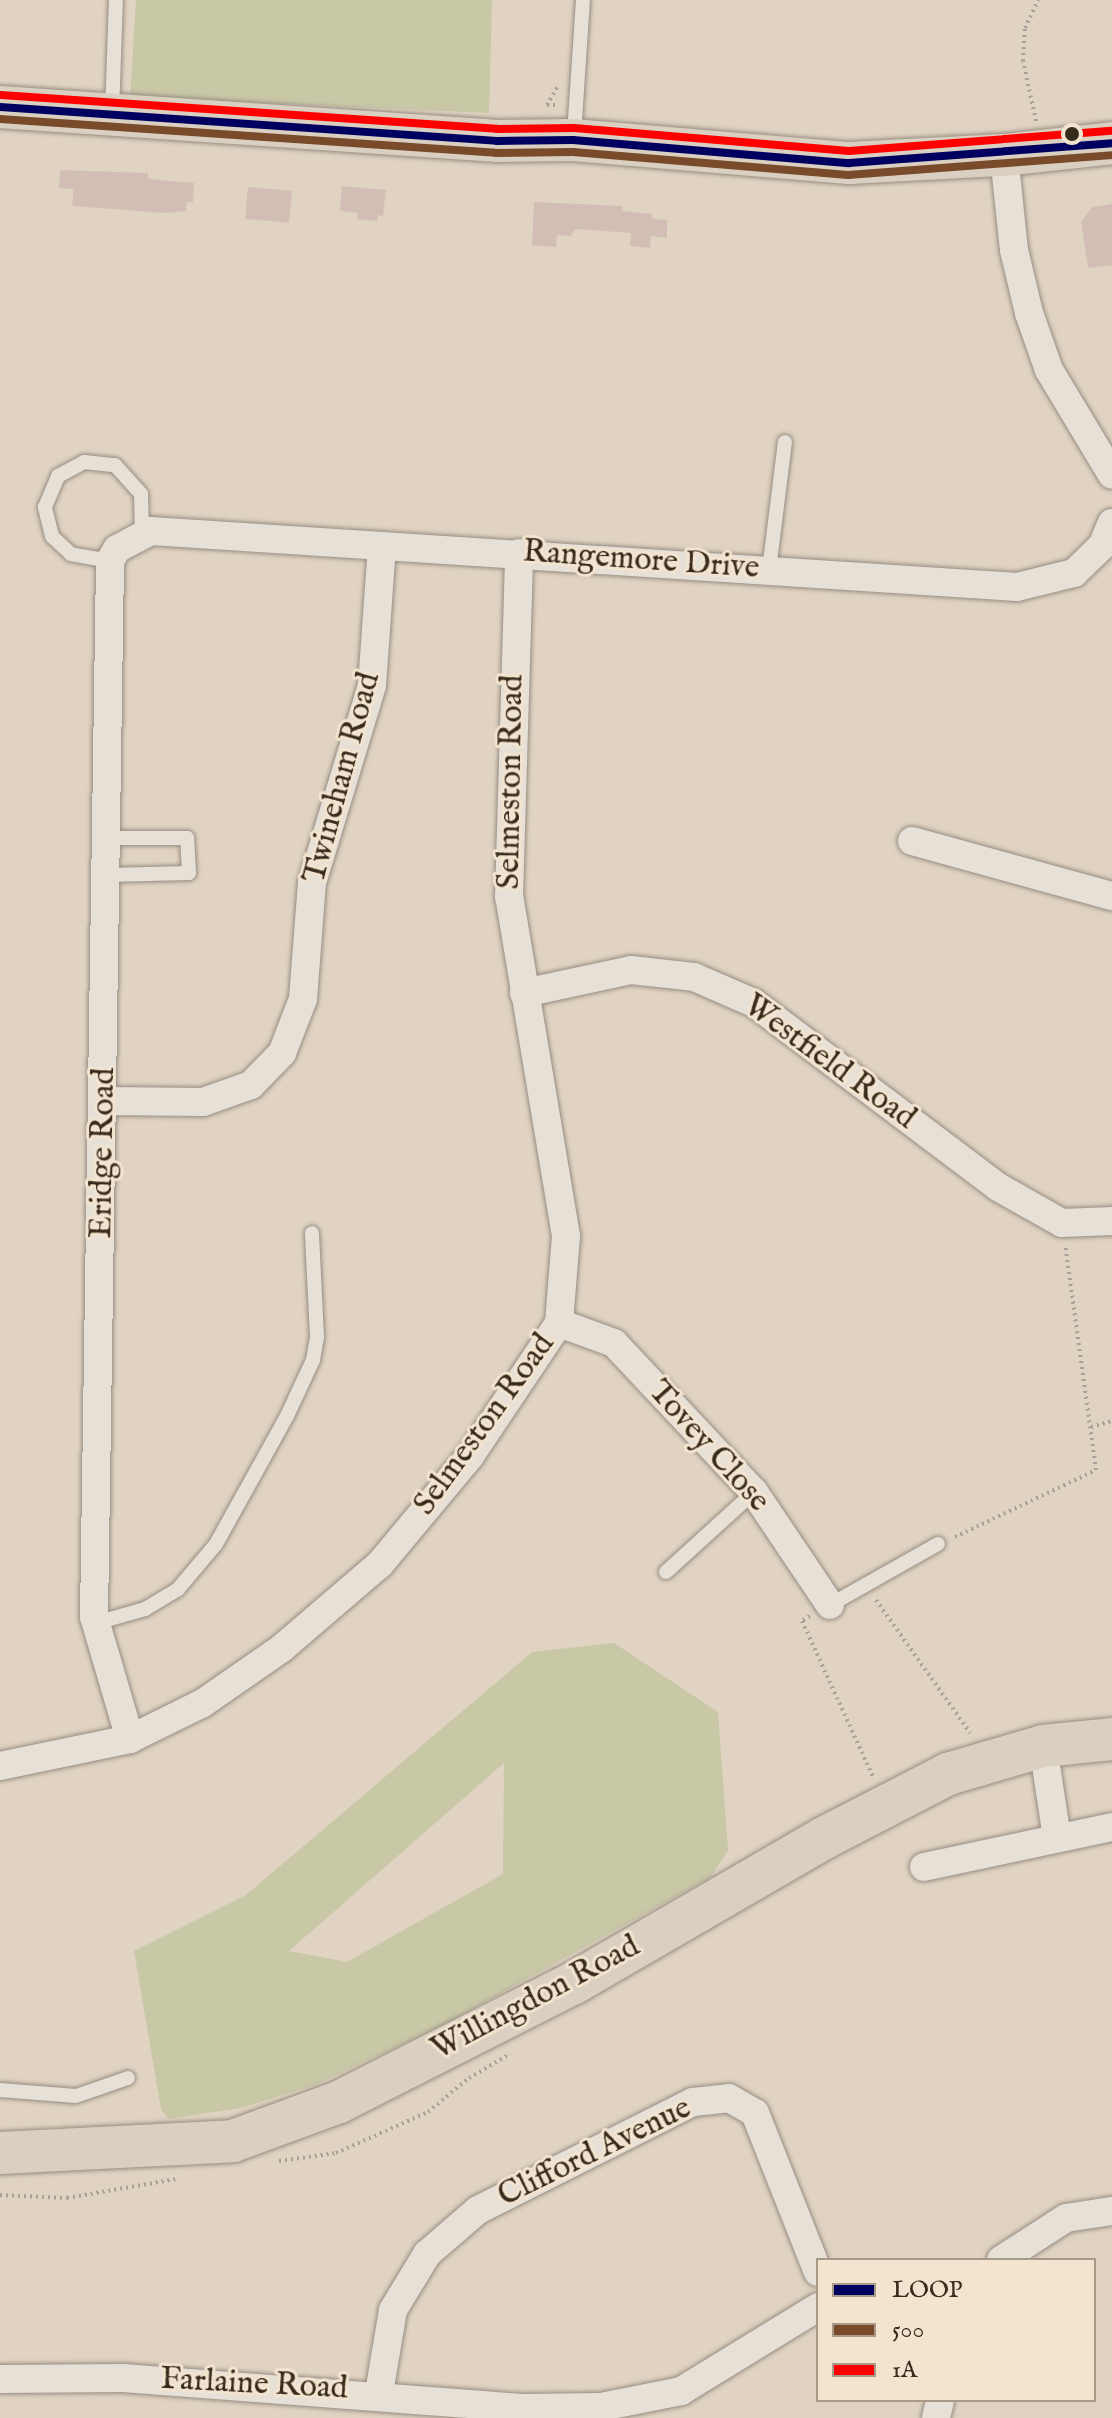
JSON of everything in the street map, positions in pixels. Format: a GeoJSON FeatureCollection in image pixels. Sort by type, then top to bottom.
{"type":"FeatureCollection","features":[{"type":"Feature","properties":{"kind":"main road"},"geometry":{"type":"LineString","coordinates":[[0,107],[482,140],[573,140],[849,163],[1023,153],[1112,143]]}},
{"type":"Feature","properties":{"kind":"main road","name":"Willingdon Road"},"geometry":{"type":"LineString","coordinates":[[0,2153],[233,2141],[339,2102],[574,1983],[877,1809],[948,1774],[1043,1746],[1112,1739]]}},
{"type":"Feature","properties":{"kind":"street"},"geometry":{"type":"LineString","coordinates":[[1023,153],[1014,250],[1029,313],[1049,370],[1112,475]]}},
{"type":"Feature","properties":{"kind":"street","name":"Rangemore Drive"},"geometry":{"type":"LineString","coordinates":[[142,534],[519,553],[1017,587],[1074,573],[1102,546],[1112,523]]}},
{"type":"Feature","properties":{"kind":"street"},"geometry":{"type":"LineString","coordinates":[[110,561],[117,549],[142,534]]}},
{"type":"Feature","properties":{"kind":"street","name":"Twineham Road"},"geometry":{"type":"LineString","coordinates":[[106,1101],[203,1102],[251,1085],[282,1053],[303,999],[312,883],[372,685],[382,546]]}},
{"type":"Feature","properties":{"kind":"street","name":"Selmeston Road"},"geometry":{"type":"LineString","coordinates":[[0,1766],[130,1739],[203,1703],[282,1648],[380,1564],[470,1456],[559,1323],[566,1236],[509,897],[519,553]]}},
{"type":"Feature","properties":{"kind":"street","name":"Eridge Road"},"geometry":{"type":"LineString","coordinates":[[110,561],[106,1101],[96,1623],[130,1739]]}},
{"type":"Feature","properties":{"kind":"street"},"geometry":{"type":"LineString","coordinates":[[912,841],[1112,896]]}},
{"type":"Feature","properties":{"kind":"street","name":"Westfield Road"},"geometry":{"type":"LineString","coordinates":[[524,993],[631,970],[694,977],[754,1003],[998,1187],[1062,1223]]}},
{"type":"Feature","properties":{"kind":"street"},"geometry":{"type":"LineString","coordinates":[[1062,1223],[1112,1221]]}},
{"type":"Feature","properties":{"kind":"street","name":"Tovey Close"},"geometry":{"type":"LineString","coordinates":[[559,1323],[614,1343],[754,1492],[830,1605]]}},
{"type":"Feature","properties":{"kind":"street"},"geometry":{"type":"LineString","coordinates":[[1043,1746],[1057,1837]]}},
{"type":"Feature","properties":{"kind":"street"},"geometry":{"type":"LineString","coordinates":[[924,1867],[1112,1827]]}},
{"type":"Feature","properties":{"kind":"street","name":"Clifford Avenue"},"geometry":{"type":"LineString","coordinates":[[379,2393],[393,2310],[427,2254],[478,2210],[693,2102],[729,2098],[755,2113],[816,2267]]}},
{"type":"Feature","properties":{"kind":"street"},"geometry":{"type":"LineString","coordinates":[[1004,2258],[1066,2218],[1112,2211]]}},
{"type":"Feature","properties":{"kind":"street","name":"Farlaine Road"},"geometry":{"type":"LineString","coordinates":[[0,2379],[123,2378],[379,2393],[525,2408],[615,2404],[681,2391],[816,2308]]}},
{"type":"Feature","properties":{"kind":"lane"},"geometry":{"type":"LineString","coordinates":[[112,113],[116,0]]}},
{"type":"Feature","properties":{"kind":"lane"},"geometry":{"type":"LineString","coordinates":[[573,140],[583,0]]}},
{"type":"Feature","properties":{"kind":"lane"},"geometry":{"type":"LineString","coordinates":[[769,570],[785,442]]}},
{"type":"Feature","properties":{"kind":"lane"},"geometry":{"type":"LineString","coordinates":[[110,561],[71,554],[52,536],[45,507],[58,476],[84,462],[115,465],[141,494],[142,534]]}},
{"type":"Feature","properties":{"kind":"lane"},"geometry":{"type":"LineString","coordinates":[[107,875],[189,873],[187,838],[108,838]]}},
{"type":"Feature","properties":{"kind":"lane"},"geometry":{"type":"LineString","coordinates":[[96,1623],[145,1609],[178,1589],[216,1544],[287,1416],[313,1360],[317,1337],[312,1233]]}},
{"type":"Feature","properties":{"kind":"lane"},"geometry":{"type":"LineString","coordinates":[[666,1572],[754,1492]]}},
{"type":"Feature","properties":{"kind":"lane"},"geometry":{"type":"LineString","coordinates":[[830,1605],[938,1544]]}},
{"type":"Feature","properties":{"kind":"lane"},"geometry":{"type":"LineString","coordinates":[[0,2090],[76,2096],[128,2078]]}},
{"type":"Feature","properties":{"kind":"path"},"geometry":{"type":"LineString","coordinates":[[1023,153],[1025,28],[1038,0]]}},
{"type":"Feature","properties":{"kind":"path"},"geometry":{"type":"LineString","coordinates":[[938,1544],[1096,1470],[1062,1223]]}},
{"type":"Feature","properties":{"kind":"path"},"geometry":{"type":"LineString","coordinates":[[1090,1427],[1112,1421]]}},
{"type":"Feature","properties":{"kind":"path"},"geometry":{"type":"LineString","coordinates":[[866,1585],[972,1735],[959,1740]]}},
{"type":"Feature","properties":{"kind":"path"},"geometry":{"type":"LineString","coordinates":[[830,1605],[802,1621],[874,1780]]}},
{"type":"Feature","properties":{"kind":"path"},"geometry":{"type":"LineString","coordinates":[[862,1788],[883,1777]]}},
{"type":"Feature","properties":{"kind":"green space"},"geometry":{"type":"Polygon","coordinates":[[[136,0],[492,0],[489,113],[130,97],[136,0]]]}},
{"type":"Feature","properties":{"kind":"green space"},"geometry":{"type":"Polygon","coordinates":[[[614,1643],[718,1712],[728,1850],[711,1877],[445,2024],[317,2084],[241,2108],[169,2119],[161,2109],[134,1951],[246,1895],[532,1652],[614,1643]],[[504,1763],[289,1951],[347,1962],[503,1874],[504,1763]]]}},
{"type":"Feature","properties":{"kind":"building"},"geometry":{"type":"Polygon","coordinates":[[[60,170],[148,173],[148,179],[194,183],[193,202],[187,202],[186,211],[165,213],[72,206],[74,189],[59,188],[60,170]]]}},
{"type":"Feature","properties":{"kind":"building"},"geometry":{"type":"Polygon","coordinates":[[[342,186],[386,190],[383,216],[378,215],[377,221],[357,219],[358,213],[340,211],[342,186]]]}},
{"type":"Feature","properties":{"kind":"building"},"geometry":{"type":"Polygon","coordinates":[[[248,187],[292,191],[289,223],[245,219],[248,187]]]}},
{"type":"Feature","properties":{"kind":"building"},"geometry":{"type":"Polygon","coordinates":[[[534,202],[622,206],[622,211],[653,214],[652,219],[667,220],[667,238],[651,236],[650,248],[630,246],[631,233],[575,229],[571,236],[557,235],[556,247],[532,245],[534,202]]]}},
{"type":"Feature","properties":{"kind":"building"},"geometry":{"type":"Polygon","coordinates":[[[1112,204],[1112,265],[1088,268],[1081,222],[1092,207],[1112,204]]]}},
{"type":"Feature","properties":{"kind":"transit line","name":"1A"},"geometry":{"type":"LineString","coordinates":[[1,95],[497,129],[574,128],[849,151],[1111,131]]}},
{"type":"Feature","properties":{"kind":"transit line","name":"LOOP"},"geometry":{"type":"LineString","coordinates":[[0,107],[497,141],[573,140],[849,163],[1112,143]]}},
{"type":"Feature","properties":{"kind":"transit line","name":"500"},"geometry":{"type":"LineString","coordinates":[[0,119],[496,153],[573,152],[848,175],[1112,155]]}}]}
